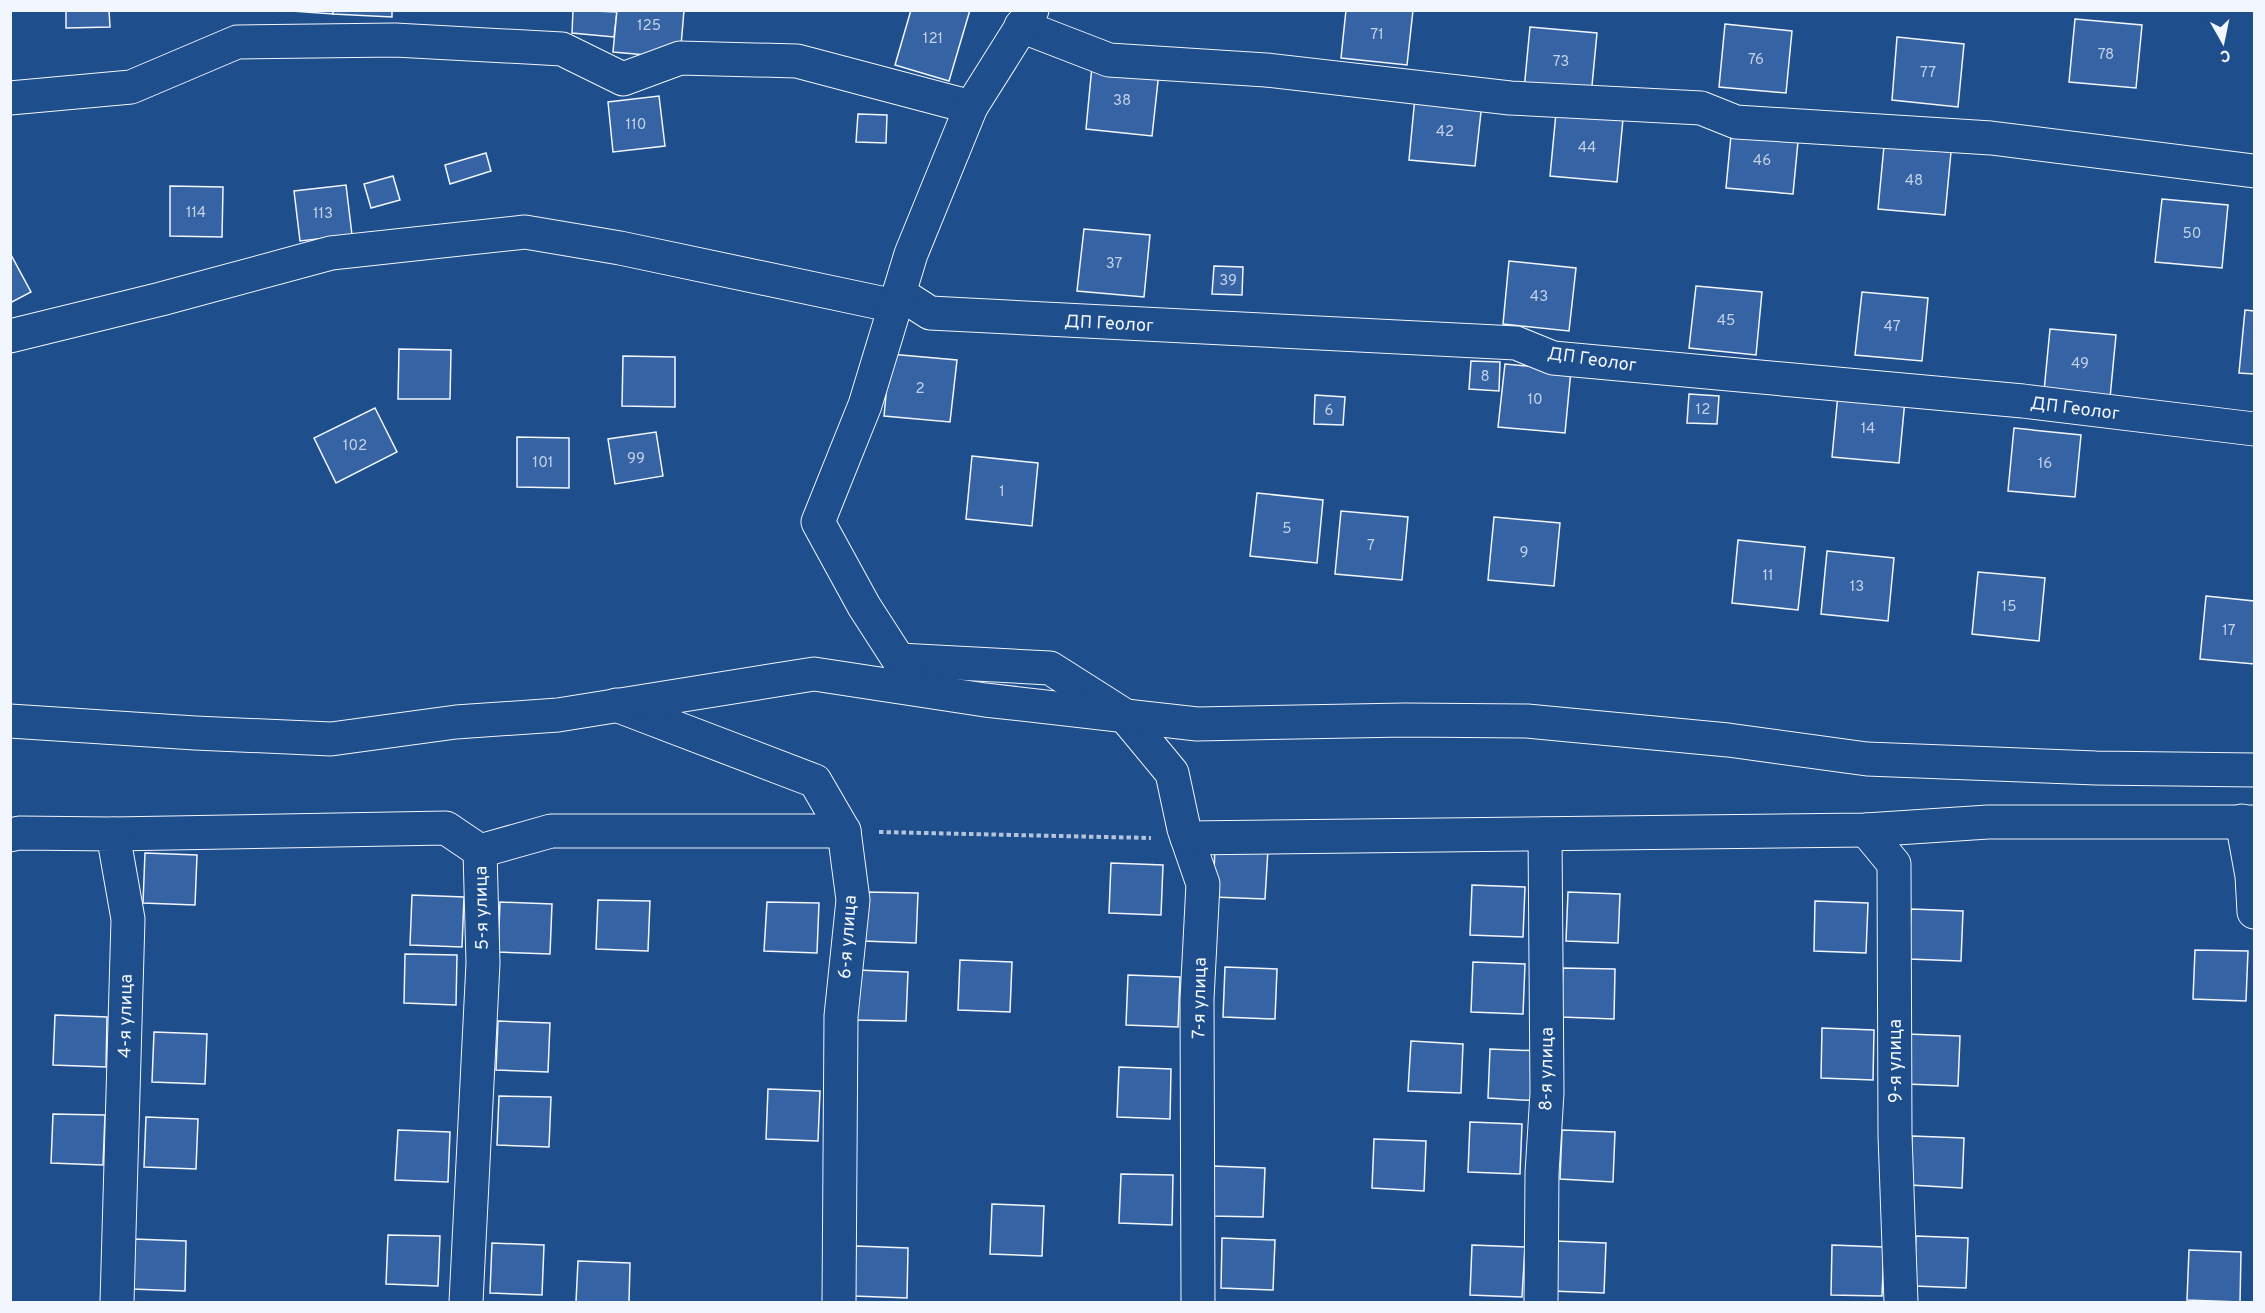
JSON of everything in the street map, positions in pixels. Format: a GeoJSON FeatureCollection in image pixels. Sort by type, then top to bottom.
{"type":"FeatureCollection","features":[{"type":"Feature","properties":{"kind":"street"},"geometry":{"type":"LineString","coordinates":[[919,690],[864,606],[819,522],[865,405],[911,254],[970,107],[1026,18],[1110,60],[1266,70],[1510,98],[1701,108],[1736,122],[1991,138],[2254,171]]}},
{"type":"Feature","properties":{"kind":"street"},"geometry":{"type":"LineString","coordinates":[[10,98],[131,87],[237,42],[395,40],[562,49],[623,78],[680,58],[797,61],[970,107]]}},
{"type":"Feature","properties":{"kind":"street"},"geometry":{"type":"LineString","coordinates":[[10,336],[161,299],[331,253],[525,232],[897,299]]}},
{"type":"Feature","properties":{"kind":"street","name":"ДП Геолог"},"geometry":{"type":"LineString","coordinates":[[897,299],[930,314],[1516,343],[1553,358],[2023,401],[2254,429]]}},
{"type":"Feature","properties":{"kind":"street"},"geometry":{"type":"LineString","coordinates":[[899,660],[1050,668],[1124,716]]}},
{"type":"Feature","properties":{"kind":"street"},"geometry":{"type":"LineString","coordinates":[[10,721],[331,739],[456,722],[558,715],[814,674],[919,690],[1197,724],[1405,720],[1527,721],[1728,740],[1867,759],[2096,768],[2254,770]]}},
{"type":"Feature","properties":{"kind":"street"},"geometry":{"type":"LineString","coordinates":[[616,705],[815,781],[844,831]]}},
{"type":"Feature","properties":{"kind":"street","name":"7-я улица"},"geometry":{"type":"LineString","coordinates":[[1124,716],[1172,773],[1188,838],[1203,884],[1197,999],[1198,1302]]}},
{"type":"Feature","properties":{"kind":"street"},"geometry":{"type":"LineString","coordinates":[[1188,838],[1866,830],[1988,822],[2248,821],[2254,912]]}},
{"type":"Feature","properties":{"kind":"street","name":"5-я улица"},"geometry":{"type":"LineString","coordinates":[[113,834],[446,828],[480,850],[483,963],[466,1302]]}},
{"type":"Feature","properties":{"kind":"street","name":"9-я улица"},"geometry":{"type":"LineString","coordinates":[[1866,830],[1894,864],[1895,1135],[1901,1302]]}},
{"type":"Feature","properties":{"kind":"street"},"geometry":{"type":"LineString","coordinates":[[480,850],[551,831],[844,831]]}},
{"type":"Feature","properties":{"kind":"street","name":"6-я улица"},"geometry":{"type":"LineString","coordinates":[[839,1302],[841,1016],[853,900],[844,831]]}},
{"type":"Feature","properties":{"kind":"street"},"geometry":{"type":"LineString","coordinates":[[10,835],[19,833],[113,834]]}},
{"type":"Feature","properties":{"kind":"street","name":"4-я улица"},"geometry":{"type":"LineString","coordinates":[[113,834],[128,919],[117,1302]]}},
{"type":"Feature","properties":{"kind":"street","name":"8-я улица"},"geometry":{"type":"LineString","coordinates":[[1541,1302],[1542,1173],[1547,1093],[1545,834]]}},
{"type":"Feature","properties":{"kind":"path"},"geometry":{"type":"LineString","coordinates":[[844,831],[1188,838]]}},
{"type":"Feature","properties":{"kind":"building"},"geometry":{"type":"Polygon","coordinates":[[[66,10],[109,10],[110,27],[66,28],[66,10]]]}},
{"type":"Feature","properties":{"kind":"building"},"geometry":{"type":"Polygon","coordinates":[[[277,10],[333,10],[333,14],[277,10]]]}},
{"type":"Feature","properties":{"kind":"building"},"geometry":{"type":"Polygon","coordinates":[[[333,10],[392,10],[392,17],[333,14],[333,10]]]}},
{"type":"Feature","properties":{"kind":"building"},"geometry":{"type":"Polygon","coordinates":[[[573,10],[617,12],[614,37],[572,33],[573,10]]]}},
{"type":"Feature","properties":{"kind":"building"},"geometry":{"type":"Polygon","coordinates":[[[617,10],[684,10],[680,58],[613,52],[617,10]]]}},
{"type":"Feature","properties":{"kind":"building"},"geometry":{"type":"Polygon","coordinates":[[[911,10],[970,10],[949,81],[895,65],[911,10]]]}},
{"type":"Feature","properties":{"kind":"building"},"geometry":{"type":"Polygon","coordinates":[[[1346,10],[1413,10],[1407,65],[1341,58],[1346,10]]]}},
{"type":"Feature","properties":{"kind":"building"},"geometry":{"type":"Polygon","coordinates":[[[2075,19],[2142,25],[2136,88],[2069,82],[2075,19]]]}},
{"type":"Feature","properties":{"kind":"building"},"geometry":{"type":"Polygon","coordinates":[[[1725,24],[1792,31],[1786,93],[1719,87],[1725,24]]]}},
{"type":"Feature","properties":{"kind":"building"},"geometry":{"type":"Polygon","coordinates":[[[1530,27],[1597,33],[1591,96],[1524,90],[1530,27]]]}},
{"type":"Feature","properties":{"kind":"building"},"geometry":{"type":"Polygon","coordinates":[[[1897,37],[1964,44],[1958,107],[1892,100],[1897,37]]]}},
{"type":"Feature","properties":{"kind":"building"},"geometry":{"type":"Polygon","coordinates":[[[1092,66],[1159,72],[1152,136],[1086,129],[1092,66]]]}},
{"type":"Feature","properties":{"kind":"building"},"geometry":{"type":"Polygon","coordinates":[[[659,96],[665,146],[613,152],[608,102],[659,96]]]}},
{"type":"Feature","properties":{"kind":"building"},"geometry":{"type":"Polygon","coordinates":[[[1415,97],[1482,103],[1475,166],[1409,160],[1415,97]]]}},
{"type":"Feature","properties":{"kind":"building"},"geometry":{"type":"Polygon","coordinates":[[[1556,113],[1623,119],[1617,182],[1550,176],[1556,113]]]}},
{"type":"Feature","properties":{"kind":"building"},"geometry":{"type":"Polygon","coordinates":[[[858,114],[887,115],[886,143],[856,142],[858,114]]]}},
{"type":"Feature","properties":{"kind":"building"},"geometry":{"type":"Polygon","coordinates":[[[1732,125],[1799,131],[1793,194],[1726,188],[1732,125]]]}},
{"type":"Feature","properties":{"kind":"building"},"geometry":{"type":"Polygon","coordinates":[[[1884,146],[1951,152],[1945,215],[1878,209],[1884,146]]]}},
{"type":"Feature","properties":{"kind":"building"},"geometry":{"type":"Polygon","coordinates":[[[486,153],[491,171],[450,184],[445,165],[486,153]]]}},
{"type":"Feature","properties":{"kind":"building"},"geometry":{"type":"Polygon","coordinates":[[[393,176],[400,200],[371,208],[364,184],[393,176]]]}},
{"type":"Feature","properties":{"kind":"building"},"geometry":{"type":"Polygon","coordinates":[[[346,185],[352,235],[300,241],[294,191],[346,185]]]}},
{"type":"Feature","properties":{"kind":"building"},"geometry":{"type":"Polygon","coordinates":[[[170,186],[223,187],[222,237],[170,236],[170,186]]]}},
{"type":"Feature","properties":{"kind":"building"},"geometry":{"type":"Polygon","coordinates":[[[2162,199],[2228,205],[2222,268],[2155,262],[2162,199]]]}},
{"type":"Feature","properties":{"kind":"building"},"geometry":{"type":"Polygon","coordinates":[[[1084,229],[1150,235],[1144,297],[1077,291],[1084,229]]]}},
{"type":"Feature","properties":{"kind":"building"},"geometry":{"type":"Polygon","coordinates":[[[10,253],[31,292],[10,303],[10,253]]]}},
{"type":"Feature","properties":{"kind":"building"},"geometry":{"type":"Polygon","coordinates":[[[1509,261],[1576,268],[1569,331],[1503,324],[1509,261]]]}},
{"type":"Feature","properties":{"kind":"building"},"geometry":{"type":"Polygon","coordinates":[[[1214,266],[1243,267],[1242,295],[1212,294],[1214,266]]]}},
{"type":"Feature","properties":{"kind":"building"},"geometry":{"type":"Polygon","coordinates":[[[1696,286],[1762,292],[1756,355],[1689,348],[1696,286]]]}},
{"type":"Feature","properties":{"kind":"building"},"geometry":{"type":"Polygon","coordinates":[[[1862,292],[1928,298],[1922,361],[1855,355],[1862,292]]]}},
{"type":"Feature","properties":{"kind":"building"},"geometry":{"type":"Polygon","coordinates":[[[2245,310],[2254,311],[2254,374],[2239,373],[2245,310]]]}},
{"type":"Feature","properties":{"kind":"building"},"geometry":{"type":"Polygon","coordinates":[[[2050,329],[2116,335],[2110,398],[2044,391],[2050,329]]]}},
{"type":"Feature","properties":{"kind":"building"},"geometry":{"type":"Polygon","coordinates":[[[399,349],[451,350],[450,399],[398,399],[399,349]]]}},
{"type":"Feature","properties":{"kind":"building"},"geometry":{"type":"Polygon","coordinates":[[[890,354],[957,360],[950,422],[884,416],[890,354]]]}},
{"type":"Feature","properties":{"kind":"building"},"geometry":{"type":"Polygon","coordinates":[[[623,356],[675,357],[675,407],[622,406],[623,356]]]}},
{"type":"Feature","properties":{"kind":"building"},"geometry":{"type":"Polygon","coordinates":[[[1471,361],[1500,362],[1499,391],[1469,389],[1471,361]]]}},
{"type":"Feature","properties":{"kind":"building"},"geometry":{"type":"Polygon","coordinates":[[[1505,364],[1571,370],[1565,433],[1498,427],[1505,364]]]}},
{"type":"Feature","properties":{"kind":"building"},"geometry":{"type":"Polygon","coordinates":[[[1689,394],[1719,396],[1717,424],[1687,423],[1689,394]]]}},
{"type":"Feature","properties":{"kind":"building"},"geometry":{"type":"Polygon","coordinates":[[[1838,394],[1905,400],[1899,463],[1832,457],[1838,394]]]}},
{"type":"Feature","properties":{"kind":"building"},"geometry":{"type":"Polygon","coordinates":[[[1315,395],[1345,397],[1343,425],[1314,424],[1315,395]]]}},
{"type":"Feature","properties":{"kind":"building"},"geometry":{"type":"Polygon","coordinates":[[[375,408],[397,452],[336,483],[314,438],[375,408]]]}},
{"type":"Feature","properties":{"kind":"building"},"geometry":{"type":"Polygon","coordinates":[[[2014,428],[2081,435],[2075,497],[2008,491],[2014,428]]]}},
{"type":"Feature","properties":{"kind":"building"},"geometry":{"type":"Polygon","coordinates":[[[656,432],[663,476],[615,484],[608,439],[656,432]]]}},
{"type":"Feature","properties":{"kind":"building"},"geometry":{"type":"Polygon","coordinates":[[[517,437],[569,438],[569,488],[517,487],[517,437]]]}},
{"type":"Feature","properties":{"kind":"building"},"geometry":{"type":"Polygon","coordinates":[[[972,456],[1038,463],[1032,526],[966,519],[972,456]]]}},
{"type":"Feature","properties":{"kind":"building"},"geometry":{"type":"Polygon","coordinates":[[[1257,493],[1323,500],[1317,563],[1250,556],[1257,493]]]}},
{"type":"Feature","properties":{"kind":"building"},"geometry":{"type":"Polygon","coordinates":[[[1341,511],[1408,517],[1402,580],[1335,574],[1341,511]]]}},
{"type":"Feature","properties":{"kind":"building"},"geometry":{"type":"Polygon","coordinates":[[[1494,517],[1560,523],[1554,586],[1488,580],[1494,517]]]}},
{"type":"Feature","properties":{"kind":"building"},"geometry":{"type":"Polygon","coordinates":[[[1738,540],[1805,547],[1798,610],[1732,603],[1738,540]]]}},
{"type":"Feature","properties":{"kind":"building"},"geometry":{"type":"Polygon","coordinates":[[[1827,551],[1894,558],[1888,621],[1821,614],[1827,551]]]}},
{"type":"Feature","properties":{"kind":"building"},"geometry":{"type":"Polygon","coordinates":[[[1978,572],[2045,578],[2039,641],[1972,634],[1978,572]]]}},
{"type":"Feature","properties":{"kind":"building"},"geometry":{"type":"Polygon","coordinates":[[[2206,596],[2254,601],[2254,664],[2200,659],[2206,596]]]}},
{"type":"Feature","properties":{"kind":"building"},"geometry":{"type":"Polygon","coordinates":[[[1215,847],[1268,849],[1265,899],[1213,897],[1215,847]]]}},
{"type":"Feature","properties":{"kind":"building"},"geometry":{"type":"Polygon","coordinates":[[[145,853],[197,855],[195,905],[143,903],[145,853]]]}},
{"type":"Feature","properties":{"kind":"building"},"geometry":{"type":"Polygon","coordinates":[[[1111,863],[1163,865],[1161,915],[1109,913],[1111,863]]]}},
{"type":"Feature","properties":{"kind":"building"},"geometry":{"type":"Polygon","coordinates":[[[1472,885],[1525,887],[1523,937],[1470,935],[1472,885]]]}},
{"type":"Feature","properties":{"kind":"building"},"geometry":{"type":"Polygon","coordinates":[[[866,892],[918,893],[916,943],[863,941],[866,892]]]}},
{"type":"Feature","properties":{"kind":"building"},"geometry":{"type":"Polygon","coordinates":[[[1568,892],[1620,894],[1618,943],[1566,941],[1568,892]]]}},
{"type":"Feature","properties":{"kind":"building"},"geometry":{"type":"Polygon","coordinates":[[[412,895],[464,897],[462,947],[410,945],[412,895]]]}},
{"type":"Feature","properties":{"kind":"building"},"geometry":{"type":"Polygon","coordinates":[[[598,900],[650,901],[648,951],[596,949],[598,900]]]}},
{"type":"Feature","properties":{"kind":"building"},"geometry":{"type":"Polygon","coordinates":[[[1815,901],[1868,903],[1866,953],[1814,951],[1815,901]]]}},
{"type":"Feature","properties":{"kind":"building"},"geometry":{"type":"Polygon","coordinates":[[[500,902],[552,904],[550,954],[498,952],[500,902]]]}},
{"type":"Feature","properties":{"kind":"building"},"geometry":{"type":"Polygon","coordinates":[[[767,902],[819,903],[817,953],[764,951],[767,902]]]}},
{"type":"Feature","properties":{"kind":"building"},"geometry":{"type":"Polygon","coordinates":[[[1911,909],[1963,911],[1961,961],[1909,959],[1911,909]]]}},
{"type":"Feature","properties":{"kind":"building"},"geometry":{"type":"Polygon","coordinates":[[[2195,950],[2248,951],[2246,1001],[2193,999],[2195,950]]]}},
{"type":"Feature","properties":{"kind":"building"},"geometry":{"type":"Polygon","coordinates":[[[405,954],[457,955],[456,1005],[404,1003],[405,954]]]}},
{"type":"Feature","properties":{"kind":"building"},"geometry":{"type":"Polygon","coordinates":[[[960,960],[1012,962],[1010,1012],[958,1010],[960,960]]]}},
{"type":"Feature","properties":{"kind":"building"},"geometry":{"type":"Polygon","coordinates":[[[1473,962],[1525,964],[1523,1014],[1471,1012],[1473,962]]]}},
{"type":"Feature","properties":{"kind":"building"},"geometry":{"type":"Polygon","coordinates":[[[1225,967],[1277,969],[1275,1019],[1223,1017],[1225,967]]]}},
{"type":"Feature","properties":{"kind":"building"},"geometry":{"type":"Polygon","coordinates":[[[1563,968],[1615,969],[1614,1019],[1561,1017],[1563,968]]]}},
{"type":"Feature","properties":{"kind":"building"},"geometry":{"type":"Polygon","coordinates":[[[856,970],[908,972],[906,1021],[854,1020],[856,970]]]}},
{"type":"Feature","properties":{"kind":"building"},"geometry":{"type":"Polygon","coordinates":[[[1128,975],[1180,977],[1178,1027],[1126,1025],[1128,975]]]}},
{"type":"Feature","properties":{"kind":"building"},"geometry":{"type":"Polygon","coordinates":[[[55,1015],[107,1017],[106,1067],[53,1065],[55,1015]]]}},
{"type":"Feature","properties":{"kind":"building"},"geometry":{"type":"Polygon","coordinates":[[[498,1021],[550,1023],[548,1072],[496,1070],[498,1021]]]}},
{"type":"Feature","properties":{"kind":"building"},"geometry":{"type":"Polygon","coordinates":[[[1822,1028],[1874,1030],[1873,1080],[1821,1078],[1822,1028]]]}},
{"type":"Feature","properties":{"kind":"building"},"geometry":{"type":"Polygon","coordinates":[[[154,1032],[207,1034],[205,1084],[152,1082],[154,1032]]]}},
{"type":"Feature","properties":{"kind":"building"},"geometry":{"type":"Polygon","coordinates":[[[1907,1034],[1960,1036],[1958,1086],[1906,1084],[1907,1034]]]}},
{"type":"Feature","properties":{"kind":"building"},"geometry":{"type":"Polygon","coordinates":[[[1411,1041],[1463,1044],[1461,1093],[1408,1091],[1411,1041]]]}},
{"type":"Feature","properties":{"kind":"building"},"geometry":{"type":"Polygon","coordinates":[[[1490,1049],[1542,1051],[1540,1101],[1488,1098],[1490,1049]]]}},
{"type":"Feature","properties":{"kind":"building"},"geometry":{"type":"Polygon","coordinates":[[[1119,1067],[1171,1069],[1170,1119],[1117,1117],[1119,1067]]]}},
{"type":"Feature","properties":{"kind":"building"},"geometry":{"type":"Polygon","coordinates":[[[768,1089],[820,1091],[818,1141],[766,1139],[768,1089]]]}},
{"type":"Feature","properties":{"kind":"building"},"geometry":{"type":"Polygon","coordinates":[[[499,1096],[551,1097],[549,1147],[497,1145],[499,1096]]]}},
{"type":"Feature","properties":{"kind":"building"},"geometry":{"type":"Polygon","coordinates":[[[53,1114],[105,1115],[103,1165],[51,1163],[53,1114]]]}},
{"type":"Feature","properties":{"kind":"building"},"geometry":{"type":"Polygon","coordinates":[[[146,1117],[198,1119],[196,1169],[144,1167],[146,1117]]]}},
{"type":"Feature","properties":{"kind":"building"},"geometry":{"type":"Polygon","coordinates":[[[1470,1122],[1522,1124],[1520,1174],[1468,1172],[1470,1122]]]}},
{"type":"Feature","properties":{"kind":"building"},"geometry":{"type":"Polygon","coordinates":[[[398,1130],[450,1132],[448,1182],[395,1180],[398,1130]]]}},
{"type":"Feature","properties":{"kind":"building"},"geometry":{"type":"Polygon","coordinates":[[[1562,1130],[1615,1132],[1613,1182],[1560,1179],[1562,1130]]]}},
{"type":"Feature","properties":{"kind":"building"},"geometry":{"type":"Polygon","coordinates":[[[1912,1136],[1964,1138],[1962,1188],[1910,1185],[1912,1136]]]}},
{"type":"Feature","properties":{"kind":"building"},"geometry":{"type":"Polygon","coordinates":[[[1374,1139],[1426,1141],[1424,1191],[1372,1188],[1374,1139]]]}},
{"type":"Feature","properties":{"kind":"building"},"geometry":{"type":"Polygon","coordinates":[[[1213,1166],[1265,1168],[1263,1217],[1211,1216],[1213,1166]]]}},
{"type":"Feature","properties":{"kind":"building"},"geometry":{"type":"Polygon","coordinates":[[[1121,1174],[1173,1175],[1172,1225],[1119,1223],[1121,1174]]]}},
{"type":"Feature","properties":{"kind":"building"},"geometry":{"type":"Polygon","coordinates":[[[992,1204],[1044,1206],[1042,1256],[990,1254],[992,1204]]]}},
{"type":"Feature","properties":{"kind":"building"},"geometry":{"type":"Polygon","coordinates":[[[388,1235],[440,1236],[438,1286],[386,1284],[388,1235]]]}},
{"type":"Feature","properties":{"kind":"building"},"geometry":{"type":"Polygon","coordinates":[[[1916,1236],[1968,1238],[1966,1288],[1914,1286],[1916,1236]]]}},
{"type":"Feature","properties":{"kind":"building"},"geometry":{"type":"Polygon","coordinates":[[[1222,1238],[1275,1240],[1273,1290],[1221,1288],[1222,1238]]]}},
{"type":"Feature","properties":{"kind":"building"},"geometry":{"type":"Polygon","coordinates":[[[134,1239],[186,1241],[185,1291],[132,1289],[134,1239]]]}},
{"type":"Feature","properties":{"kind":"building"},"geometry":{"type":"Polygon","coordinates":[[[1554,1241],[1606,1243],[1604,1293],[1551,1291],[1554,1241]]]}},
{"type":"Feature","properties":{"kind":"building"},"geometry":{"type":"Polygon","coordinates":[[[492,1243],[544,1245],[542,1295],[490,1293],[492,1243]]]}},
{"type":"Feature","properties":{"kind":"building"},"geometry":{"type":"Polygon","coordinates":[[[1472,1245],[1525,1247],[1522,1297],[1470,1295],[1472,1245]]]}},
{"type":"Feature","properties":{"kind":"building"},"geometry":{"type":"Polygon","coordinates":[[[1832,1245],[1884,1247],[1882,1296],[1831,1295],[1832,1245]]]}},
{"type":"Feature","properties":{"kind":"building"},"geometry":{"type":"Polygon","coordinates":[[[856,1246],[908,1248],[907,1298],[854,1296],[856,1246]]]}},
{"type":"Feature","properties":{"kind":"building"},"geometry":{"type":"Polygon","coordinates":[[[2189,1250],[2241,1252],[2240,1302],[2187,1300],[2189,1250]]]}},
{"type":"Feature","properties":{"kind":"building"},"geometry":{"type":"Polygon","coordinates":[[[578,1261],[630,1263],[629,1302],[576,1302],[578,1261]]]}}]}
